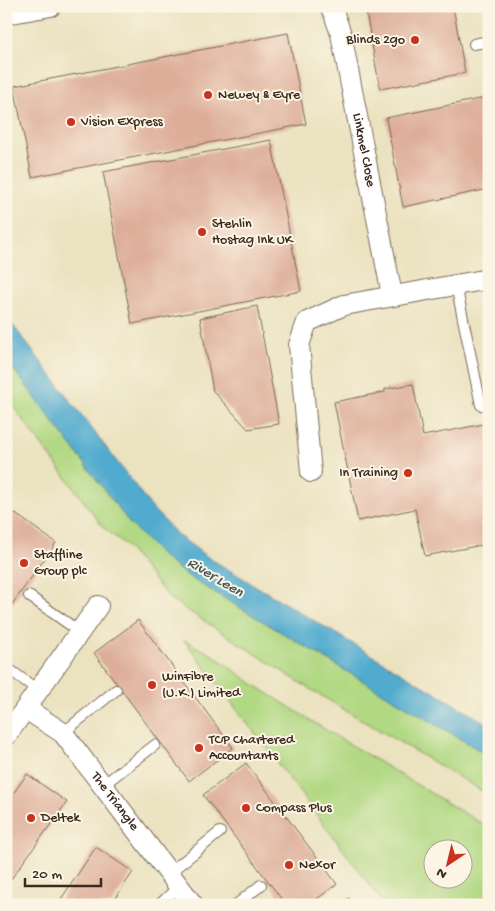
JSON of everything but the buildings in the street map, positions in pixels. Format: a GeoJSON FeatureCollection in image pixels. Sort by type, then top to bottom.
{"type":"FeatureCollection","features":[{"type":"Feature","properties":{"kind":"street"},"geometry":{"type":"LineString","coordinates":[[6,14],[51,6]]}},
{"type":"Feature","properties":{"kind":"street","name":"Linkmel Close"},"geometry":{"type":"LineString","coordinates":[[330,6],[341,34],[392,295]]}},
{"type":"Feature","properties":{"kind":"street"},"geometry":{"type":"LineString","coordinates":[[311,472],[299,345],[307,322],[344,305],[392,295],[489,280]]}},
{"type":"Feature","properties":{"kind":"street"},"geometry":{"type":"LineString","coordinates":[[6,736],[98,606]]}},
{"type":"Feature","properties":{"kind":"street","name":"The Triangle"},"geometry":{"type":"LineString","coordinates":[[26,709],[63,733],[193,905]]}},
{"type":"Feature","properties":{"kind":"lane"},"geometry":{"type":"LineString","coordinates":[[474,44],[489,41]]}},
{"type":"Feature","properties":{"kind":"lane"},"geometry":{"type":"LineString","coordinates":[[456,285],[481,405]]}},
{"type":"Feature","properties":{"kind":"lane"},"geometry":{"type":"LineString","coordinates":[[29,596],[80,632]]}},
{"type":"Feature","properties":{"kind":"lane"},"geometry":{"type":"LineString","coordinates":[[6,667],[38,691]]}},
{"type":"Feature","properties":{"kind":"lane"},"geometry":{"type":"LineString","coordinates":[[63,733],[116,690]]}},
{"type":"Feature","properties":{"kind":"lane"},"geometry":{"type":"LineString","coordinates":[[103,785],[155,745]]}},
{"type":"Feature","properties":{"kind":"lane"},"geometry":{"type":"LineString","coordinates":[[159,905],[174,880],[220,832]]}},
{"type":"Feature","properties":{"kind":"lane"},"geometry":{"type":"LineString","coordinates":[[236,905],[261,885]]}},
{"type":"Feature","properties":{"kind":"green space"},"geometry":{"type":"Polygon","coordinates":[[[6,359],[131,525],[164,558],[192,579],[489,756],[489,795],[313,691],[170,599],[125,545],[103,527],[6,397],[6,359]]]}},
{"type":"Feature","properties":{"kind":"green space"},"geometry":{"type":"Polygon","coordinates":[[[184,640],[213,655],[253,684],[326,730],[489,828],[489,905],[385,905],[184,640]]]}},
{"type":"Feature","properties":{"kind":"water","name":"River Leen"},"geometry":{"type":"Polygon","coordinates":[[[6,316],[153,509],[179,536],[209,558],[489,725],[489,756],[192,579],[164,558],[131,525],[6,359],[6,316]]]}},
{"type":"Feature","properties":{"kind":"place","name":"Blinds 2go"},"geometry":{"type":"Point","coordinates":[415,40]}},
{"type":"Feature","properties":{"kind":"place","name":"Newey & Eyre"},"geometry":{"type":"Point","coordinates":[208,95]}},
{"type":"Feature","properties":{"kind":"place","name":"Vision Express"},"geometry":{"type":"Point","coordinates":[71,122]}},
{"type":"Feature","properties":{"kind":"place","name":"Stehlin Hostag Ink UK"},"geometry":{"type":"Point","coordinates":[202,232]}},
{"type":"Feature","properties":{"kind":"place","name":"In Training"},"geometry":{"type":"Point","coordinates":[408,473]}},
{"type":"Feature","properties":{"kind":"place","name":"Staffline Group plc"},"geometry":{"type":"Point","coordinates":[24,563]}},
{"type":"Feature","properties":{"kind":"place","name":"WinFibre (U.K.) Limited"},"geometry":{"type":"Point","coordinates":[152,685]}},
{"type":"Feature","properties":{"kind":"place","name":"TCP Chartered Accountants"},"geometry":{"type":"Point","coordinates":[199,748]}},
{"type":"Feature","properties":{"kind":"place","name":"Compass Plus"},"geometry":{"type":"Point","coordinates":[246,808]}},
{"type":"Feature","properties":{"kind":"place","name":"Deltek"},"geometry":{"type":"Point","coordinates":[31,818]}},
{"type":"Feature","properties":{"kind":"place","name":"Nexor"},"geometry":{"type":"Point","coordinates":[289,865]}}]}
